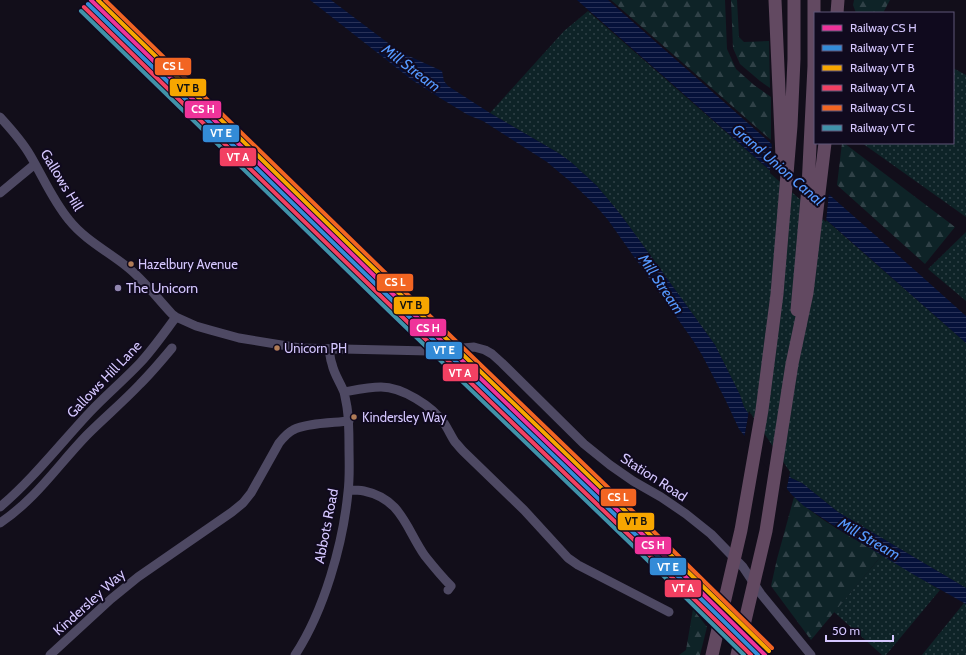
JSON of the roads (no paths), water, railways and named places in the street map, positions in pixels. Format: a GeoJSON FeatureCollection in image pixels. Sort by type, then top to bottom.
{"type":"FeatureCollection","features":[{"type":"Feature","properties":{"kind":"highway"},"geometry":{"type":"LineString","coordinates":[[775,0],[785,197]]}},
{"type":"Feature","properties":{"kind":"highway"},"geometry":{"type":"LineString","coordinates":[[712,655],[741,530],[762,410],[777,294],[791,126],[794,59],[794,0]]}},
{"type":"Feature","properties":{"kind":"highway"},"geometry":{"type":"LineString","coordinates":[[792,364],[808,187],[814,66],[814,0]]}},
{"type":"Feature","properties":{"kind":"highway"},"geometry":{"type":"LineString","coordinates":[[837,12],[838,0]]}},
{"type":"Feature","properties":{"kind":"highway"},"geometry":{"type":"LineString","coordinates":[[737,655],[766,530],[792,364],[807,293],[824,144]]}},
{"type":"Feature","properties":{"kind":"street","name":"Gallows Hill"},"geometry":{"type":"LineString","coordinates":[[0,117],[15,132],[29,153],[68,220],[98,246],[126,266],[176,317]]}},
{"type":"Feature","properties":{"kind":"street"},"geometry":{"type":"LineString","coordinates":[[0,193],[35,164]]}},
{"type":"Feature","properties":{"kind":"street","name":"Station Road"},"geometry":{"type":"LineString","coordinates":[[176,317],[196,326],[240,338],[300,348],[425,351],[474,347],[485,350],[502,363],[593,452],[633,481],[686,514],[711,534],[743,568],[761,594],[810,655]]}},
{"type":"Feature","properties":{"kind":"street","name":"Gallows Hill Lane"},"geometry":{"type":"LineString","coordinates":[[0,508],[27,482],[99,403],[125,379],[155,346],[176,317]]}},
{"type":"Feature","properties":{"kind":"street","name":"Gallows Hill Lane"},"geometry":{"type":"LineString","coordinates":[[0,523],[16,513],[41,488],[86,436],[140,384],[172,348]]}},
{"type":"Feature","properties":{"kind":"street","name":"Abbots Road"},"geometry":{"type":"LineString","coordinates":[[295,655],[317,614],[330,576],[340,541],[349,490],[347,407],[344,392],[331,363],[329,349]]}},
{"type":"Feature","properties":{"kind":"street"},"geometry":{"type":"LineString","coordinates":[[344,392],[381,387],[394,389],[405,393],[421,402],[434,412],[444,423],[455,442],[463,451],[524,510],[568,558],[578,565],[669,612]]}},
{"type":"Feature","properties":{"kind":"street","name":"Kindersley Way"},"geometry":{"type":"LineString","coordinates":[[50,655],[111,599],[138,577],[243,503],[252,492],[284,436],[293,430],[304,426],[348,420]]}},
{"type":"Feature","properties":{"kind":"street"},"geometry":{"type":"LineString","coordinates":[[49,458],[60,466]]}},
{"type":"Feature","properties":{"kind":"street"},"geometry":{"type":"LineString","coordinates":[[349,490],[364,491],[389,502],[397,510],[425,556],[452,586]]}},
{"type":"Feature","properties":{"kind":"water","name":"Mill Stream"},"geometry":{"type":"Polygon","coordinates":[[[310,0],[331,0],[400,52],[442,71],[444,81],[448,86],[490,113],[560,154],[597,186],[621,215],[715,345],[740,395],[744,407],[791,478],[802,483],[838,512],[966,588],[966,604],[845,533],[804,506],[792,495],[739,429],[725,399],[694,342],[608,220],[572,183],[547,162],[483,121],[468,115],[412,80],[310,0]]]}},
{"type":"Feature","properties":{"kind":"water","name":"Grand Union Canal"},"geometry":{"type":"Polygon","coordinates":[[[577,0],[608,0],[908,264],[966,316],[966,343],[577,0]]]}},
{"type":"Feature","properties":{"kind":"place","name":"Hazelbury Avenue"},"geometry":{"type":"Point","coordinates":[131,264]}},
{"type":"Feature","properties":{"kind":"place","name":"The Unicorn"},"geometry":{"type":"Point","coordinates":[118,288]}},
{"type":"Feature","properties":{"kind":"place","name":"Unicorn PH"},"geometry":{"type":"Point","coordinates":[277,348]}},
{"type":"Feature","properties":{"kind":"place","name":"Kindersley Way"},"geometry":{"type":"Point","coordinates":[354,417]}}]}
